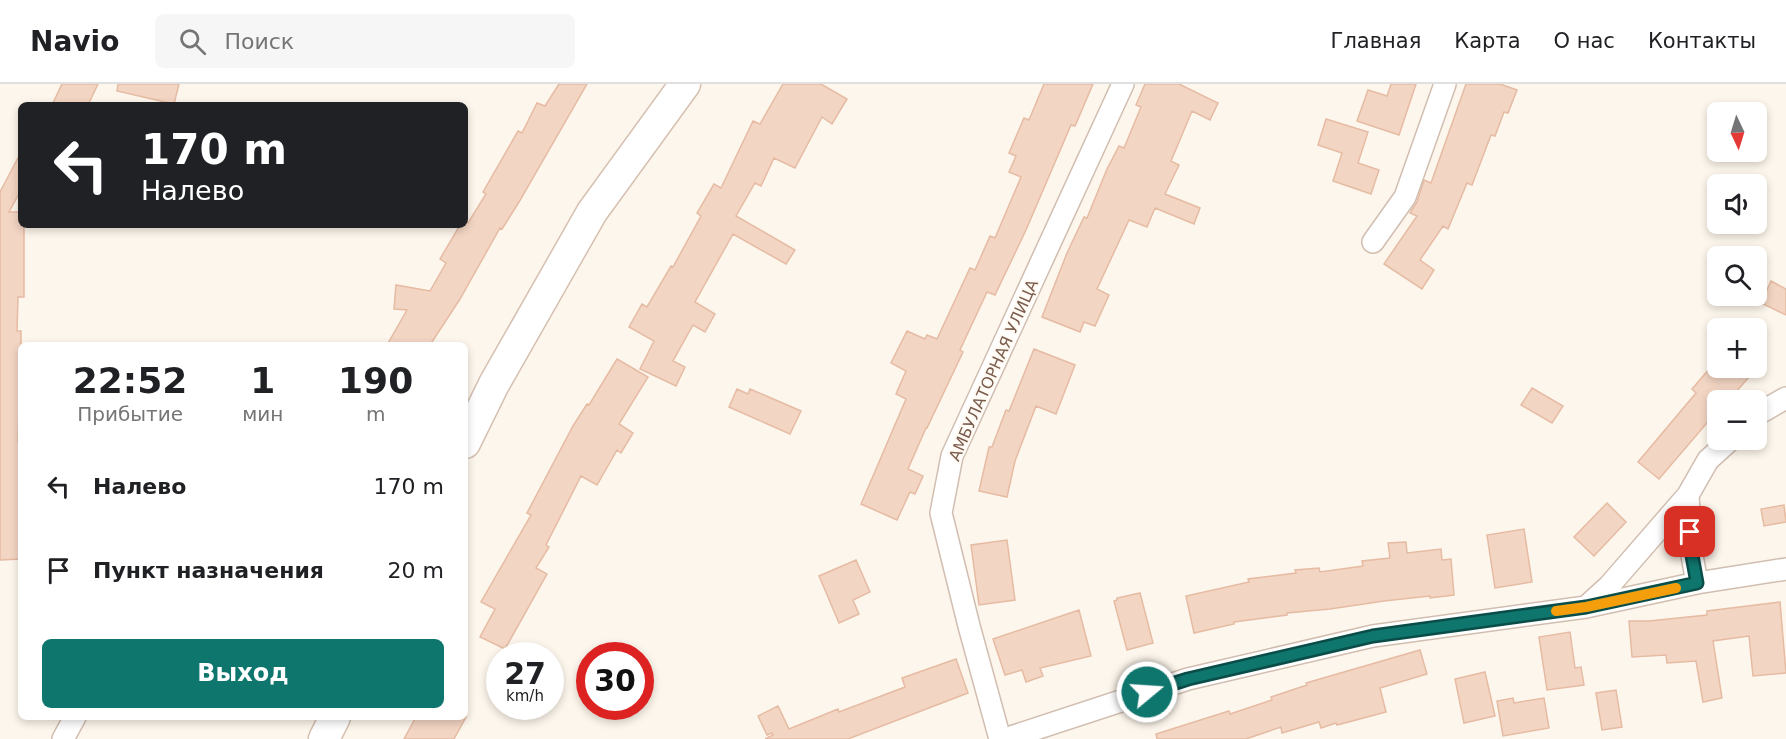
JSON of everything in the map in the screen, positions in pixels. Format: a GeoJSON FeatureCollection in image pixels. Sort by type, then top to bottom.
{"type":"FeatureCollection","features":[{"type":"Feature","properties":{"kind":"main road"},"geometry":{"type":"LineString","coordinates":[[468,437],[494,384],[592,212],[685,84]]}},
{"type":"Feature","properties":{"kind":"main road"},"geometry":{"type":"LineString","coordinates":[[324,739],[334,720]]}},
{"type":"Feature","properties":{"kind":"street","name":"АМБУЛАТОРНАЯ УЛИЦА"},"geometry":{"type":"LineString","coordinates":[[999,739],[941,513],[943,502],[952,456],[1123,84]]}},
{"type":"Feature","properties":{"kind":"street"},"geometry":{"type":"LineString","coordinates":[[1373,242],[1405,197],[1445,84]]}},
{"type":"Feature","properties":{"kind":"street"},"geometry":{"type":"LineString","coordinates":[[1767,409],[1786,398]]}},
{"type":"Feature","properties":{"kind":"street"},"geometry":{"type":"LineString","coordinates":[[1586,607],[1610,586],[1688,495],[1708,460],[1719,450]]}},
{"type":"Feature","properties":{"kind":"street"},"geometry":{"type":"LineString","coordinates":[[1688,495],[1691,550],[1697,583]]}},
{"type":"Feature","properties":{"kind":"street"},"geometry":{"type":"LineString","coordinates":[[1005,739],[1188,679],[1373,636],[1586,607],[1697,583],[1786,568]]}},
{"type":"Feature","properties":{"kind":"street"},"geometry":{"type":"LineString","coordinates":[[63,739],[73,720]]}},
{"type":"Feature","properties":{"kind":"building"},"geometry":{"type":"Polygon","coordinates":[[[62,84],[98,84],[89,102],[53,102],[62,84]]]}},
{"type":"Feature","properties":{"kind":"building"},"geometry":{"type":"Polygon","coordinates":[[[118,84],[179,84],[174,102],[117,91],[118,84]]]}},
{"type":"Feature","properties":{"kind":"building"},"geometry":{"type":"Polygon","coordinates":[[[559,84],[587,84],[519,202],[502,229],[500,228],[460,299],[432,342],[389,342],[407,310],[394,309],[396,285],[430,291],[446,263],[440,259],[458,228],[468,228],[468,223],[486,194],[483,192],[518,131],[522,133],[537,103],[545,106],[559,84]]]}},
{"type":"Feature","properties":{"kind":"building"},"geometry":{"type":"Polygon","coordinates":[[[783,84],[821,84],[847,99],[832,124],[822,117],[795,168],[774,158],[761,186],[755,183],[736,216],[795,250],[786,264],[733,234],[695,302],[715,314],[705,332],[693,325],[673,361],[685,367],[676,386],[640,369],[654,341],[629,327],[642,304],[647,307],[671,266],[673,267],[701,216],[697,213],[714,184],[721,188],[753,121],[760,124],[783,84]]]}},
{"type":"Feature","properties":{"kind":"building"},"geometry":{"type":"Polygon","coordinates":[[[1044,84],[1093,84],[1075,126],[1071,125],[995,295],[987,292],[960,350],[963,352],[908,469],[923,476],[915,494],[910,492],[897,520],[861,504],[906,399],[896,394],[906,371],[891,363],[907,331],[925,339],[927,335],[937,339],[970,268],[975,270],[990,236],[995,238],[1021,177],[1009,172],[1016,156],[1009,153],[1024,118],[1029,120],[1044,84]]]}},
{"type":"Feature","properties":{"kind":"building"},"geometry":{"type":"Polygon","coordinates":[[[1145,84],[1179,84],[1218,103],[1210,120],[1192,111],[1171,161],[1179,165],[1165,194],[1200,208],[1194,224],[1155,208],[1147,227],[1129,220],[1097,289],[1109,295],[1095,326],[1084,322],[1080,332],[1042,317],[1067,253],[1084,217],[1087,218],[1107,169],[1119,146],[1124,148],[1141,107],[1136,105],[1145,84]]]}},
{"type":"Feature","properties":{"kind":"building"},"geometry":{"type":"Polygon","coordinates":[[[1391,84],[1416,84],[1399,135],[1357,121],[1368,90],[1387,96],[1391,84]]]}},
{"type":"Feature","properties":{"kind":"building"},"geometry":{"type":"Polygon","coordinates":[[[1466,84],[1500,84],[1517,90],[1508,113],[1504,112],[1495,136],[1491,135],[1472,185],[1467,183],[1448,229],[1443,226],[1420,260],[1434,270],[1422,289],[1384,264],[1417,216],[1410,213],[1417,202],[1424,180],[1431,183],[1466,84]]]}},
{"type":"Feature","properties":{"kind":"building"},"geometry":{"type":"Polygon","coordinates":[[[1326,119],[1368,132],[1358,163],[1379,170],[1371,194],[1333,181],[1342,153],[1318,145],[1326,119]]]}},
{"type":"Feature","properties":{"kind":"building"},"geometry":{"type":"Polygon","coordinates":[[[18,158],[18,196],[9,212],[18,212],[18,228],[24,228],[24,297],[18,297],[17,331],[21,331],[21,342],[18,342],[18,559],[0,560],[0,192],[18,158]]]}},
{"type":"Feature","properties":{"kind":"building"},"geometry":{"type":"Polygon","coordinates":[[[1771,281],[1786,289],[1786,315],[1767,306],[1767,290],[1771,281]]]}},
{"type":"Feature","properties":{"kind":"building"},"geometry":{"type":"Polygon","coordinates":[[[1034,349],[1075,365],[1056,414],[1036,406],[1015,461],[1007,497],[979,491],[989,447],[992,447],[1006,410],[1009,411],[1034,349]]]}},
{"type":"Feature","properties":{"kind":"building"},"geometry":{"type":"Polygon","coordinates":[[[617,359],[648,377],[619,424],[633,433],[621,453],[617,450],[597,485],[581,476],[546,545],[549,547],[536,568],[547,574],[509,642],[490,642],[480,637],[495,609],[481,602],[531,515],[527,513],[573,426],[587,404],[589,405],[617,359]]]}},
{"type":"Feature","properties":{"kind":"building"},"geometry":{"type":"Polygon","coordinates":[[[1707,372],[1707,378],[1748,378],[1738,390],[1707,390],[1707,423],[1659,479],[1638,462],[1696,393],[1692,389],[1707,372]]]}},
{"type":"Feature","properties":{"kind":"building"},"geometry":{"type":"Polygon","coordinates":[[[1532,388],[1563,406],[1552,423],[1521,405],[1532,388]]]}},
{"type":"Feature","properties":{"kind":"building"},"geometry":{"type":"Polygon","coordinates":[[[737,389],[748,394],[750,389],[801,411],[790,434],[729,407],[737,389]]]}},
{"type":"Feature","properties":{"kind":"building"},"geometry":{"type":"Polygon","coordinates":[[[1607,503],[1626,522],[1594,556],[1574,537],[1607,503]]]}},
{"type":"Feature","properties":{"kind":"building"},"geometry":{"type":"Polygon","coordinates":[[[1784,505],[1786,522],[1764,526],[1761,509],[1784,505]]]}},
{"type":"Feature","properties":{"kind":"building"},"geometry":{"type":"Polygon","coordinates":[[[1524,529],[1532,582],[1495,588],[1487,535],[1524,529]]]}},
{"type":"Feature","properties":{"kind":"building"},"geometry":{"type":"Polygon","coordinates":[[[1007,540],[1015,600],[979,605],[971,545],[1007,540]]]}},
{"type":"Feature","properties":{"kind":"building"},"geometry":{"type":"Polygon","coordinates":[[[1406,542],[1407,553],[1441,549],[1442,560],[1451,559],[1454,595],[1287,613],[1287,615],[1234,622],[1234,624],[1194,633],[1186,596],[1249,582],[1248,579],[1296,573],[1295,570],[1319,568],[1320,572],[1363,566],[1362,561],[1390,558],[1388,543],[1406,542]]]}},
{"type":"Feature","properties":{"kind":"building"},"geometry":{"type":"Polygon","coordinates":[[[856,560],[870,592],[853,600],[859,614],[839,623],[819,576],[856,560]]]}},
{"type":"Feature","properties":{"kind":"building"},"geometry":{"type":"Polygon","coordinates":[[[1140,593],[1153,643],[1127,650],[1114,601],[1117,598],[1140,593]]]}},
{"type":"Feature","properties":{"kind":"building"},"geometry":{"type":"Polygon","coordinates":[[[1780,602],[1786,673],[1753,676],[1749,636],[1713,641],[1722,698],[1703,702],[1696,661],[1667,663],[1666,655],[1632,657],[1629,621],[1707,615],[1707,611],[1780,602]]]}},
{"type":"Feature","properties":{"kind":"building"},"geometry":{"type":"Polygon","coordinates":[[[1079,610],[1091,656],[1040,668],[1043,676],[1026,682],[1022,670],[1005,675],[993,639],[1079,610]]]}},
{"type":"Feature","properties":{"kind":"building"},"geometry":{"type":"Polygon","coordinates":[[[1570,632],[1575,668],[1581,667],[1584,685],[1547,690],[1539,637],[1570,632]]]}},
{"type":"Feature","properties":{"kind":"building"},"geometry":{"type":"Polygon","coordinates":[[[1420,650],[1427,674],[1380,688],[1386,712],[1321,728],[1319,722],[1282,733],[1281,727],[1246,739],[1157,739],[1156,734],[1272,700],[1271,697],[1307,685],[1306,683],[1420,650]]]}},
{"type":"Feature","properties":{"kind":"building"},"geometry":{"type":"Polygon","coordinates":[[[956,659],[968,693],[848,739],[765,739],[773,735],[772,733],[767,735],[758,716],[778,706],[789,729],[838,709],[839,712],[905,687],[902,678],[956,659]]]}},
{"type":"Feature","properties":{"kind":"building"},"geometry":{"type":"Polygon","coordinates":[[[1485,672],[1495,716],[1464,723],[1455,679],[1485,672]]]}},
{"type":"Feature","properties":{"kind":"building"},"geometry":{"type":"Polygon","coordinates":[[[1616,690],[1622,727],[1602,730],[1596,693],[1616,690]]]}},
{"type":"Feature","properties":{"kind":"building"},"geometry":{"type":"Polygon","coordinates":[[[1513,698],[1514,703],[1544,698],[1549,728],[1503,736],[1497,701],[1513,698]]]}},
{"type":"Feature","properties":{"kind":"building"},"geometry":{"type":"Polygon","coordinates":[[[414,720],[464,720],[454,739],[404,739],[414,720]]]}},
{"type":"Feature","properties":{"kind":"slow traffic"},"geometry":{"type":"LineString","coordinates":[[1556,611],[1676,588]]}},
{"type":"Feature","properties":{"kind":"route"},"geometry":{"type":"LineString","coordinates":[[1147,692],[1188,679],[1373,636],[1586,607],[1697,583],[1690,532]]}}]}
